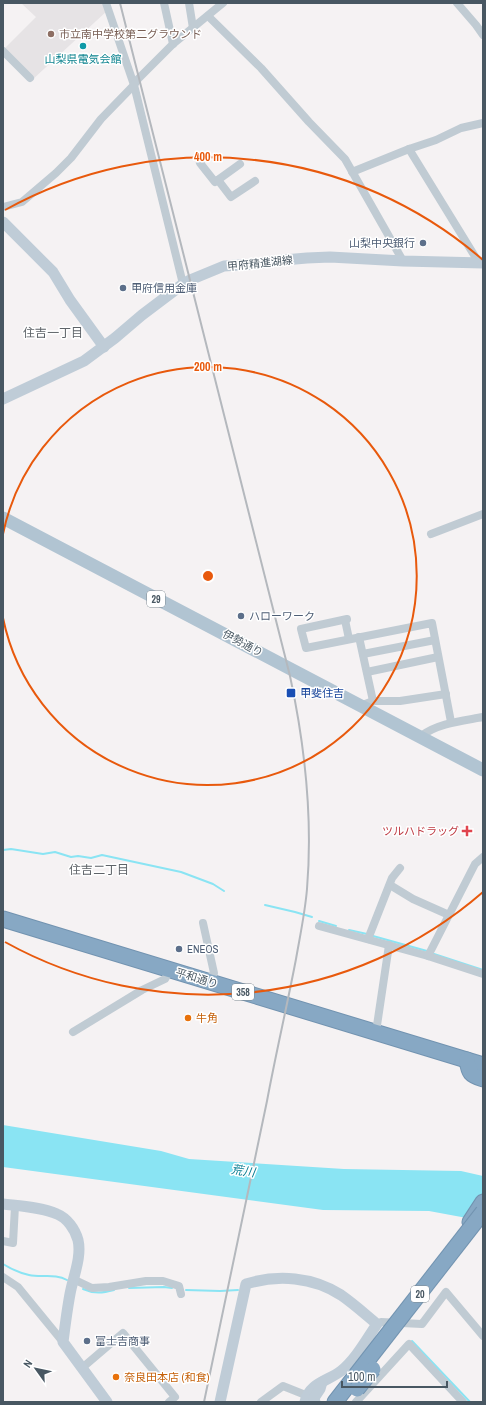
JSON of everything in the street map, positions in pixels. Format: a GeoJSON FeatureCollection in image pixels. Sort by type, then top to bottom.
{"type":"FeatureCollection","features":[{"type":"Feature","properties":{"kind":"highway","name":"平和通り"},"geometry":{"type":"LineString","coordinates":[[3,918],[483,1065]]}},
{"type":"Feature","properties":{"kind":"highway"},"geometry":{"type":"LineString","coordinates":[[467,1060],[470,1073],[473,1076],[483,1079]]}},
{"type":"Feature","properties":{"kind":"highway"},"geometry":{"type":"LineString","coordinates":[[450,1255],[483,1202]]}},
{"type":"Feature","properties":{"kind":"highway","name":"20"},"geometry":{"type":"LineString","coordinates":[[335,1402],[356,1389],[450,1255],[483,1212]]}},
{"type":"Feature","properties":{"kind":"highway","name":"20"},"geometry":{"type":"LineString","coordinates":[[346,1402],[483,1228]]}},
{"type":"Feature","properties":{"kind":"main road","name":"伊勢通り"},"geometry":{"type":"LineString","coordinates":[[3,518],[360,706],[421,736],[483,770]]}},
{"type":"Feature","properties":{"kind":"street"},"geometry":{"type":"LineString","coordinates":[[106,3],[134,85],[183,284]]}},
{"type":"Feature","properties":{"kind":"street"},"geometry":{"type":"LineString","coordinates":[[164,3],[173,44]]}},
{"type":"Feature","properties":{"kind":"street"},"geometry":{"type":"LineString","coordinates":[[189,3],[193,28]]}},
{"type":"Feature","properties":{"kind":"street"},"geometry":{"type":"LineString","coordinates":[[3,207],[22,202],[58,172],[71,158],[101,119],[134,85],[138,78],[173,44],[223,3]]}},
{"type":"Feature","properties":{"kind":"street"},"geometry":{"type":"LineString","coordinates":[[457,3],[483,35]]}},
{"type":"Feature","properties":{"kind":"street"},"geometry":{"type":"LineString","coordinates":[[208,16],[261,68],[304,117],[345,159],[403,261]]}},
{"type":"Feature","properties":{"kind":"street"},"geometry":{"type":"LineString","coordinates":[[3,51],[30,78]]}},
{"type":"Feature","properties":{"kind":"street"},"geometry":{"type":"LineString","coordinates":[[352,172],[409,149],[436,140],[461,128],[483,123]]}},
{"type":"Feature","properties":{"kind":"street"},"geometry":{"type":"LineString","coordinates":[[409,149],[481,263]]}},
{"type":"Feature","properties":{"kind":"street"},"geometry":{"type":"LineString","coordinates":[[200,163],[215,182],[240,164]]}},
{"type":"Feature","properties":{"kind":"street"},"geometry":{"type":"LineString","coordinates":[[218,180],[231,197],[255,181]]}},
{"type":"Feature","properties":{"kind":"street"},"geometry":{"type":"LineString","coordinates":[[3,222],[53,272],[70,300],[104,347]]}},
{"type":"Feature","properties":{"kind":"street","name":"甲府精進湖線"},"geometry":{"type":"LineString","coordinates":[[3,399],[84,361],[104,347],[142,315],[183,284],[224,266],[330,257],[481,263]]}},
{"type":"Feature","properties":{"kind":"street"},"geometry":{"type":"LineString","coordinates":[[431,534],[483,514]]}},
{"type":"Feature","properties":{"kind":"street"},"geometry":{"type":"LineString","coordinates":[[349,639],[346,619],[302,629],[306,648],[432,623],[451,722]]}},
{"type":"Feature","properties":{"kind":"street"},"geometry":{"type":"LineString","coordinates":[[359,637],[373,701]]}},
{"type":"Feature","properties":{"kind":"street"},"geometry":{"type":"LineString","coordinates":[[363,654],[435,640]]}},
{"type":"Feature","properties":{"kind":"street"},"geometry":{"type":"LineString","coordinates":[[367,672],[438,657]]}},
{"type":"Feature","properties":{"kind":"street"},"geometry":{"type":"LineString","coordinates":[[360,706],[373,701],[400,701],[446,694]]}},
{"type":"Feature","properties":{"kind":"street"},"geometry":{"type":"LineString","coordinates":[[421,736],[429,730],[451,722],[483,717]]}},
{"type":"Feature","properties":{"kind":"street"},"geometry":{"type":"LineString","coordinates":[[428,956],[476,864],[483,857]]}},
{"type":"Feature","properties":{"kind":"street"},"geometry":{"type":"LineString","coordinates":[[368,939],[392,878],[400,868]]}},
{"type":"Feature","properties":{"kind":"street"},"geometry":{"type":"LineString","coordinates":[[390,885],[413,899],[449,915]]}},
{"type":"Feature","properties":{"kind":"street"},"geometry":{"type":"LineString","coordinates":[[203,923],[214,972],[208,981]]}},
{"type":"Feature","properties":{"kind":"street"},"geometry":{"type":"LineString","coordinates":[[319,926],[428,956],[483,974]]}},
{"type":"Feature","properties":{"kind":"street"},"geometry":{"type":"LineString","coordinates":[[376,1032],[389,945]]}},
{"type":"Feature","properties":{"kind":"street"},"geometry":{"type":"LineString","coordinates":[[73,1032],[142,990],[165,979],[170,970]]}},
{"type":"Feature","properties":{"kind":"street"},"geometry":{"type":"LineString","coordinates":[[3,1204],[43,1210],[57,1214],[69,1222],[78,1239],[79,1249],[63,1342]]}},
{"type":"Feature","properties":{"kind":"street"},"geometry":{"type":"LineString","coordinates":[[3,1241],[13,1243],[16,1218],[15,1206]]}},
{"type":"Feature","properties":{"kind":"street"},"geometry":{"type":"LineString","coordinates":[[3,1277],[18,1286],[63,1342],[106,1402]]}},
{"type":"Feature","properties":{"kind":"street"},"geometry":{"type":"LineString","coordinates":[[220,1402],[246,1284],[259,1280],[280,1278],[310,1282],[341,1295],[377,1324]]}},
{"type":"Feature","properties":{"kind":"street"},"geometry":{"type":"LineString","coordinates":[[73,1279],[92,1288],[108,1288],[146,1281],[164,1281],[179,1286],[181,1294]]}},
{"type":"Feature","properties":{"kind":"street"},"geometry":{"type":"LineString","coordinates":[[261,1402],[283,1386],[304,1398],[316,1385],[340,1371],[351,1361],[377,1324],[381,1322],[422,1324],[446,1292],[483,1336]]}},
{"type":"Feature","properties":{"kind":"street"},"geometry":{"type":"LineString","coordinates":[[82,1368],[123,1333],[175,1397],[169,1402]]}},
{"type":"Feature","properties":{"kind":"street"},"geometry":{"type":"LineString","coordinates":[[356,1389],[409,1344],[463,1402]]}},
{"type":"Feature","properties":{"kind":"street"},"geometry":{"type":"LineString","coordinates":[[315,1402],[314,1398],[320,1389],[322,1381]]}},
{"type":"Feature","properties":{"kind":"street"},"geometry":{"type":"LineString","coordinates":[[451,1402],[455,1394]]}},
{"type":"Feature","properties":{"kind":"shaded area","name":"市立南中学校第二グラウンド"},"geometry":{"type":"Polygon","coordinates":[[[21,3],[106,3],[108,10],[32,80],[3,50],[36,17],[21,3]]]}},
{"type":"Feature","properties":{"kind":"water","name":"荒川"},"geometry":{"type":"Polygon","coordinates":[[[3,1125],[161,1151],[189,1159],[344,1169],[461,1171],[483,1176],[483,1221],[429,1211],[323,1210],[3,1167],[3,1125]]]}},
{"type":"Feature","properties":{"kind":"waterway"},"geometry":{"type":"LineString","coordinates":[[3,850],[11,849],[43,854],[55,852],[71,857],[78,856],[91,858],[102,855],[181,872],[213,884],[224,891]]}},
{"type":"Feature","properties":{"kind":"waterway"},"geometry":{"type":"LineString","coordinates":[[265,905],[312,917]]}},
{"type":"Feature","properties":{"kind":"waterway"},"geometry":{"type":"LineString","coordinates":[[319,921],[336,926]]}},
{"type":"Feature","properties":{"kind":"waterway"},"geometry":{"type":"LineString","coordinates":[[349,930],[367,934]]}},
{"type":"Feature","properties":{"kind":"waterway"},"geometry":{"type":"LineString","coordinates":[[373,936],[427,951]]}},
{"type":"Feature","properties":{"kind":"waterway"},"geometry":{"type":"LineString","coordinates":[[431,953],[483,970]]}},
{"type":"Feature","properties":{"kind":"waterway"},"geometry":{"type":"LineString","coordinates":[[3,1264],[16,1271],[26,1274],[34,1276],[53,1276],[67,1280]]}},
{"type":"Feature","properties":{"kind":"waterway"},"geometry":{"type":"LineString","coordinates":[[129,1288],[172,1288]]}},
{"type":"Feature","properties":{"kind":"waterway"},"geometry":{"type":"LineString","coordinates":[[83,1289],[91,1292],[106,1292],[114,1290]]}},
{"type":"Feature","properties":{"kind":"waterway"},"geometry":{"type":"LineString","coordinates":[[186,1290],[238,1290]]}},
{"type":"Feature","properties":{"kind":"waterway"},"geometry":{"type":"LineString","coordinates":[[412,1341],[470,1402]]}},
{"type":"Feature","properties":{"kind":"railway"},"geometry":{"type":"LineString","coordinates":[[120,3],[290,676],[304,755],[308,808],[309,862],[306,898],[293,977],[204,1402]]}},
{"type":"Feature","properties":{"kind":"place","name":"市立南中学校第二グラウンド"},"geometry":{"type":"Point","coordinates":[51,34]}},
{"type":"Feature","properties":{"kind":"place","name":"山梨県電気会館"},"geometry":{"type":"Point","coordinates":[83,46]}},
{"type":"Feature","properties":{"kind":"place","name":"山梨中央銀行"},"geometry":{"type":"Point","coordinates":[423,243]}},
{"type":"Feature","properties":{"kind":"place","name":"甲府信用金庫"},"geometry":{"type":"Point","coordinates":[123,288]}},
{"type":"Feature","properties":{"kind":"place","name":"ハローワーク"},"geometry":{"type":"Point","coordinates":[241,616]}},
{"type":"Feature","properties":{"kind":"place","name":"甲斐住吉"},"geometry":{"type":"Point","coordinates":[291,693]}},
{"type":"Feature","properties":{"kind":"place","name":"ツルハドラッグ"},"geometry":{"type":"Point","coordinates":[467,831]}},
{"type":"Feature","properties":{"kind":"place","name":"ENEOS"},"geometry":{"type":"Point","coordinates":[179,949]}},
{"type":"Feature","properties":{"kind":"place","name":"牛角"},"geometry":{"type":"Point","coordinates":[188,1018]}},
{"type":"Feature","properties":{"kind":"place","name":"富士吉商事"},"geometry":{"type":"Point","coordinates":[87,1341]}},
{"type":"Feature","properties":{"kind":"place","name":"奈良田本店 (和食)"},"geometry":{"type":"Point","coordinates":[116,1377]}},
{"type":"Feature","properties":{"kind":"district","name":"住吉一丁目"},"geometry":{"type":"Point","coordinates":[53,333]}},
{"type":"Feature","properties":{"kind":"district","name":"住吉二丁目"},"geometry":{"type":"Point","coordinates":[99,870]}}]}
